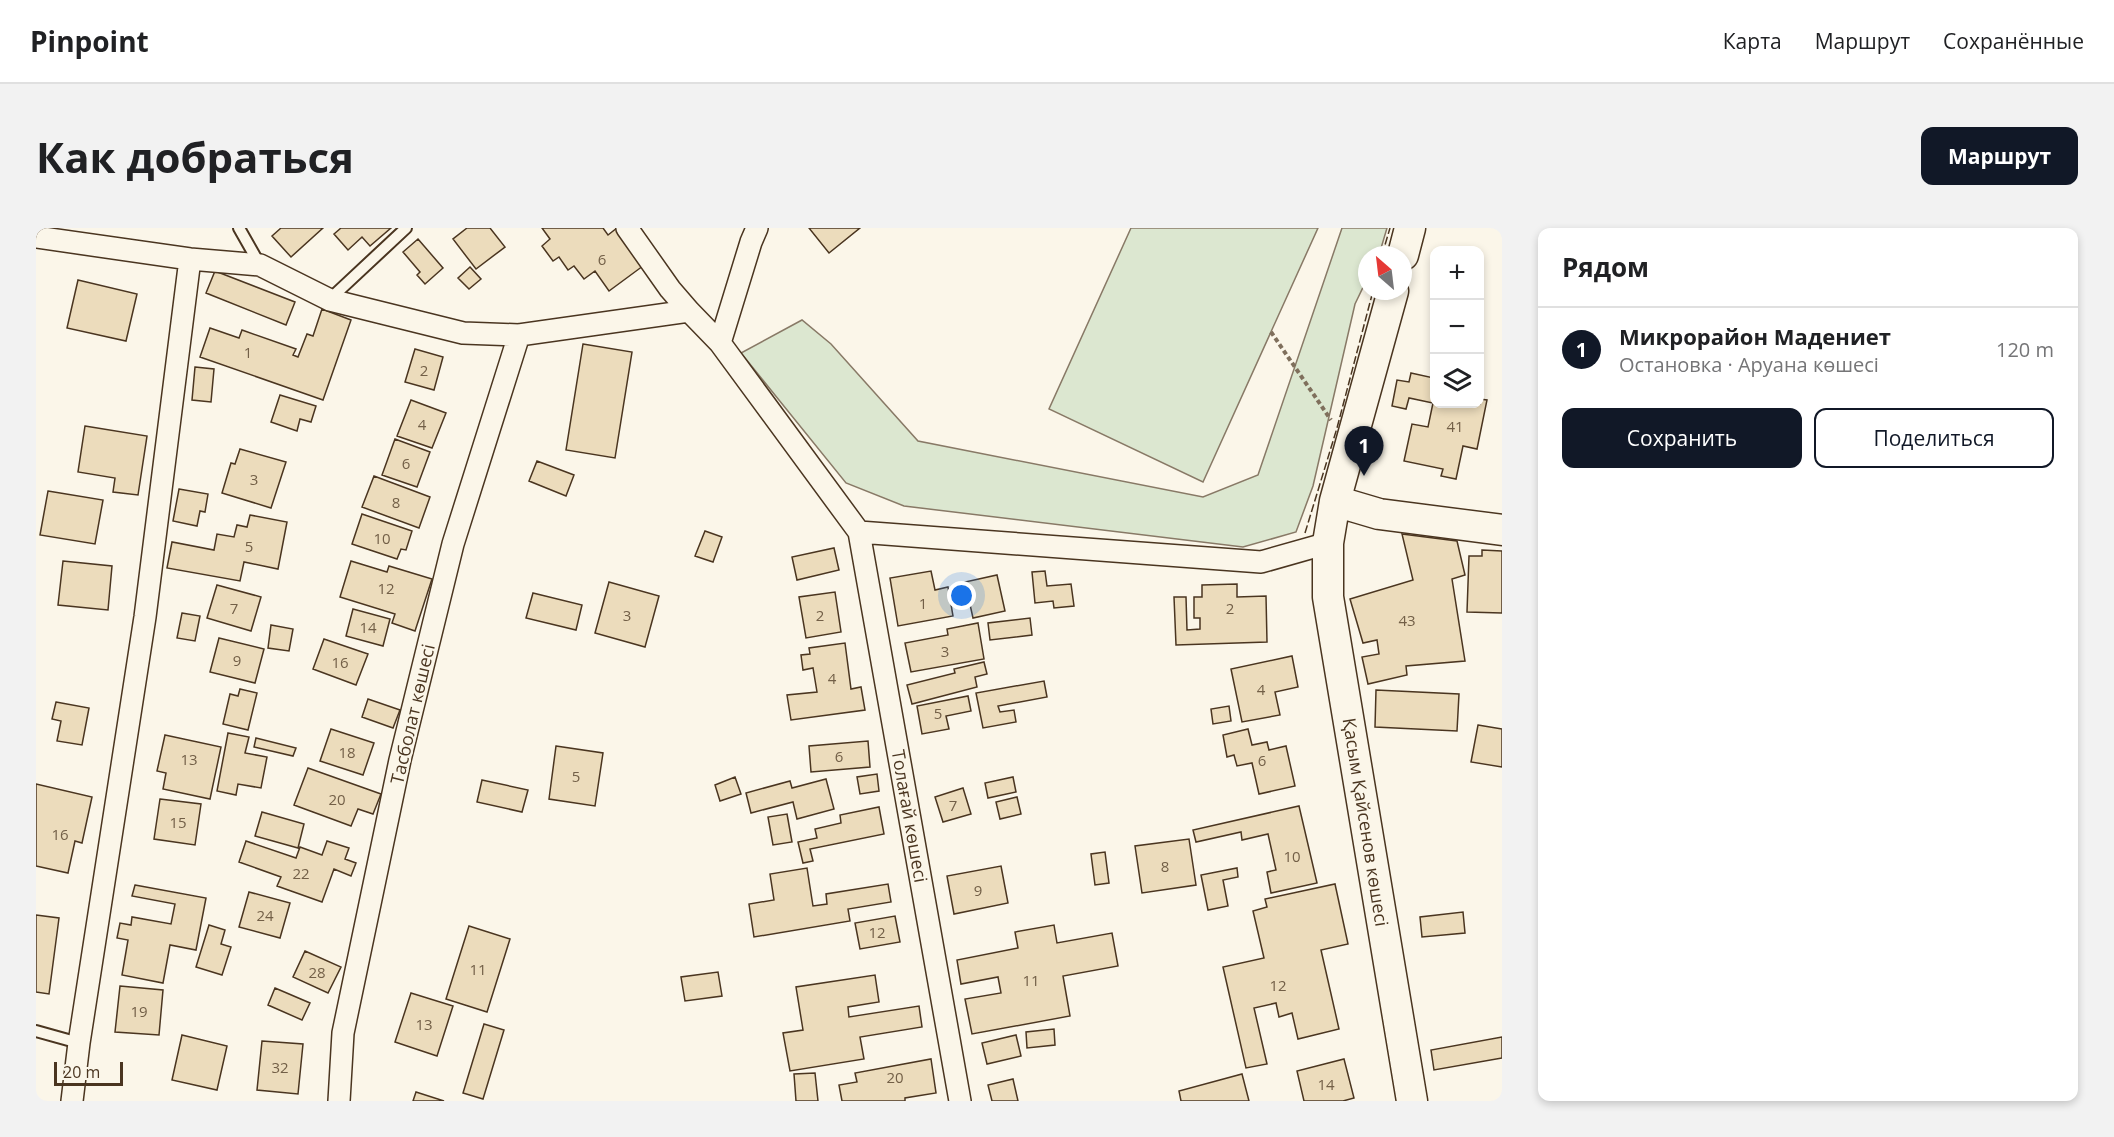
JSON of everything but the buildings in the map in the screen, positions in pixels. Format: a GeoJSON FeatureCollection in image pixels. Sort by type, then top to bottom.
{"type":"FeatureCollection","features":[{"type":"Feature","properties":{"kind":"street"},"geometry":{"type":"LineString","coordinates":[[627,228],[670,289],[720,343],[859,532],[1261,561],[1328,543]]}},
{"type":"Feature","properties":{"kind":"street"},"geometry":{"type":"LineString","coordinates":[[720,343],[751,242],[758,228]]}},
{"type":"Feature","properties":{"kind":"street"},"geometry":{"type":"LineString","coordinates":[[1405,246],[1410,228]]}},
{"type":"Feature","properties":{"kind":"street"},"geometry":{"type":"LineString","coordinates":[[36,237],[190,259],[260,265],[330,300],[463,333],[519,335],[689,311]]}},
{"type":"Feature","properties":{"kind":"street"},"geometry":{"type":"LineString","coordinates":[[72,1101],[145,617],[190,259]]}},
{"type":"Feature","properties":{"kind":"street","name":"Қасым Қайсенов көшесі"},"geometry":{"type":"LineString","coordinates":[[1391,300],[1335,501],[1328,543],[1328,597],[1412,1101]]}},
{"type":"Feature","properties":{"kind":"street","name":"Тасболат көшесі"},"geometry":{"type":"LineString","coordinates":[[339,1101],[344,1033],[400,760],[453,544],[519,335]]}},
{"type":"Feature","properties":{"kind":"street"},"geometry":{"type":"LineString","coordinates":[[1335,501],[1378,514],[1502,530]]}},
{"type":"Feature","properties":{"kind":"street","name":"Толағай көшесі"},"geometry":{"type":"LineString","coordinates":[[859,532],[960,1101]]}},
{"type":"Feature","properties":{"kind":"lane"},"geometry":{"type":"LineString","coordinates":[[239,228],[260,265]]}},
{"type":"Feature","properties":{"kind":"lane"},"geometry":{"type":"LineString","coordinates":[[330,300],[406,228]]}},
{"type":"Feature","properties":{"kind":"lane"},"geometry":{"type":"LineString","coordinates":[[36,1031],[79,1043]]}},
{"type":"Feature","properties":{"kind":"path"},"geometry":{"type":"LineString","coordinates":[[1271,332],[1350,448]]}},
{"type":"Feature","properties":{"kind":"green space"},"geometry":{"type":"Polygon","coordinates":[[[1131,228],[1318,228],[1203,482],[1049,409],[1131,228]]]}},
{"type":"Feature","properties":{"kind":"green space"},"geometry":{"type":"Polygon","coordinates":[[[1342,228],[1387,228],[1382,246],[1358,246],[1358,298],[1313,486],[1296,532],[1243,547],[904,506],[846,483],[741,353],[802,320],[831,344],[918,441],[1203,497],[1258,475],[1342,228]]]}},
{"type":"Feature","properties":{"kind":"fence"},"geometry":{"type":"LineString","coordinates":[[1385,246],[1390,228]]}},
{"type":"Feature","properties":{"kind":"fence"},"geometry":{"type":"LineString","coordinates":[[1305,533],[1337,428],[1371,300]]}},
{"type":"Feature","properties":{"kind":"place","name":"Микрорайон Мадениет"},"geometry":{"type":"Point","coordinates":[1364,476]}}]}
